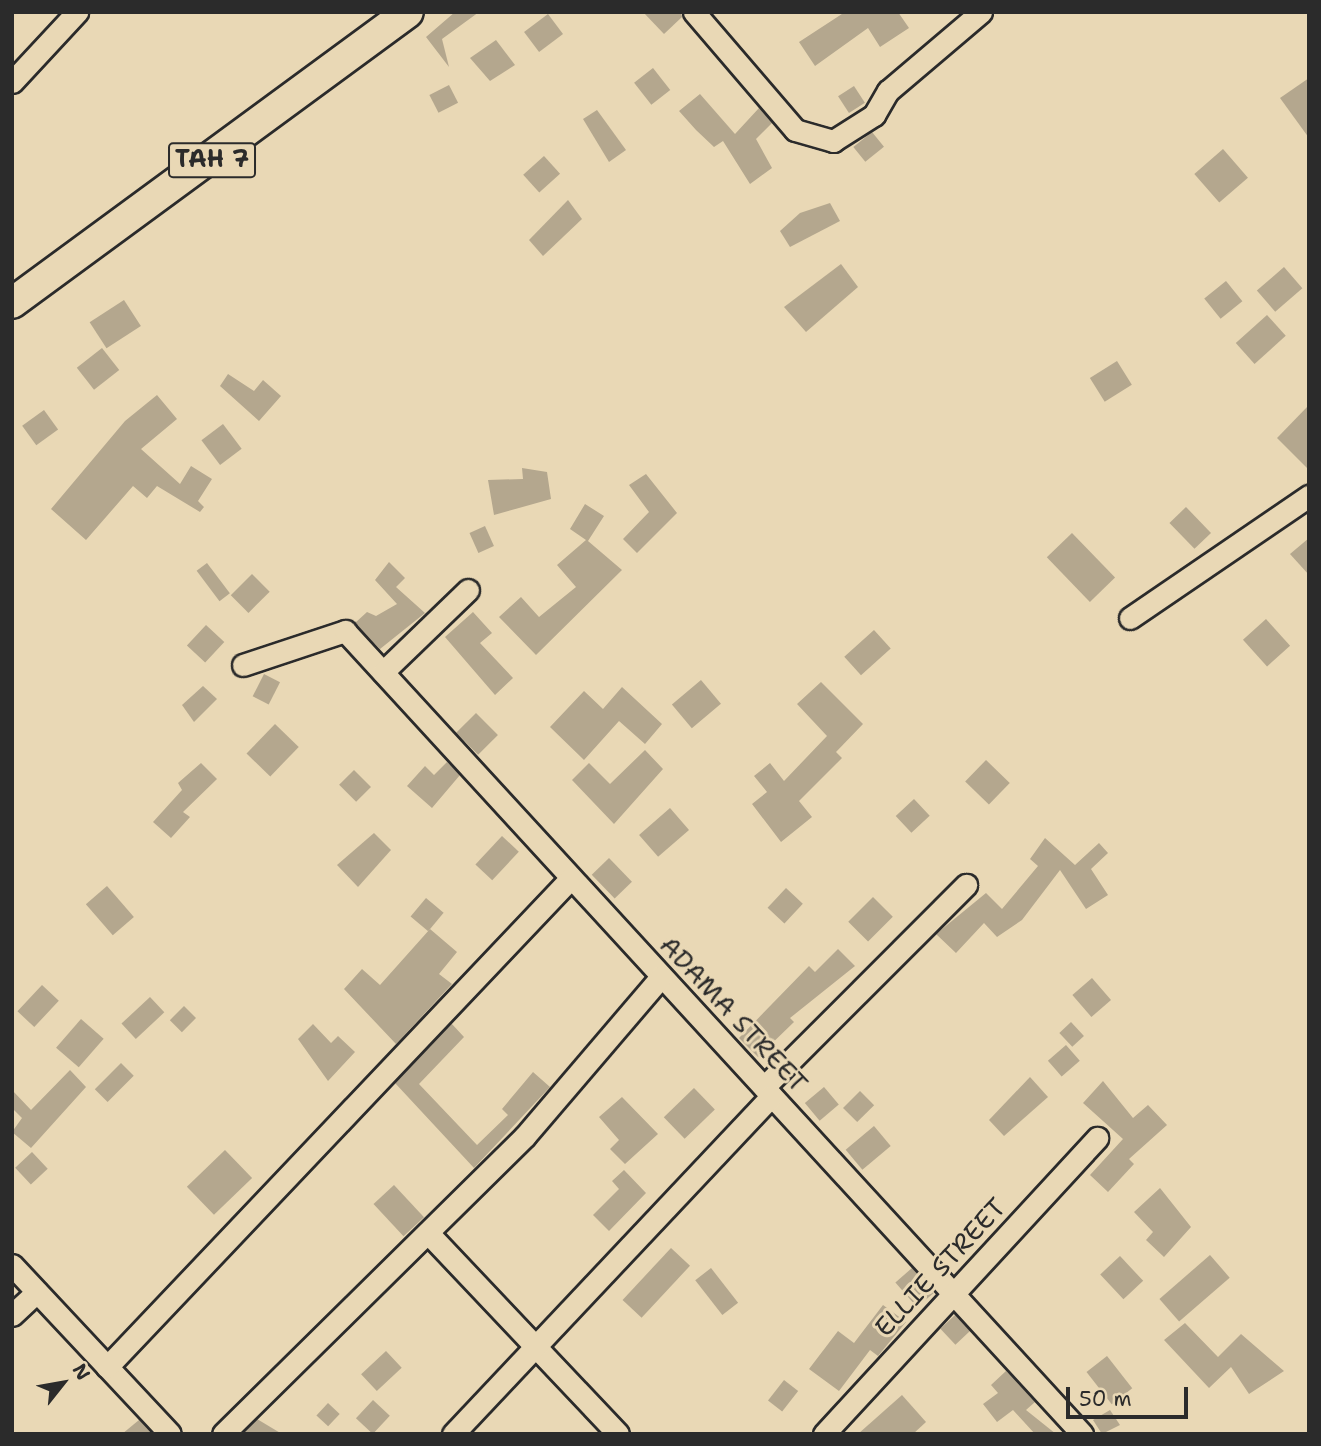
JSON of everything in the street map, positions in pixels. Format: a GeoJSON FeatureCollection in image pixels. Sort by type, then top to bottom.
{"type":"FeatureCollection","features":[{"type":"Feature","properties":{"kind":"highway","name":"TAH 7"},"geometry":{"type":"LineString","coordinates":[[12,303],[408,12]]}},
{"type":"Feature","properties":{"kind":"street"},"geometry":{"type":"LineString","coordinates":[[12,82],[77,12]]}},
{"type":"Feature","properties":{"kind":"street"},"geometry":{"type":"LineString","coordinates":[[694,12],[795,130],[833,141],[874,115],[888,91],[981,12]]}},
{"type":"Feature","properties":{"kind":"street"},"geometry":{"type":"LineString","coordinates":[[1130,618],[1309,496]]}},
{"type":"Feature","properties":{"kind":"street"},"geometry":{"type":"LineString","coordinates":[[383,672],[468,590]]}},
{"type":"Feature","properties":{"kind":"street","name":"ADAMA STREET"},"geometry":{"type":"LineString","coordinates":[[243,665],[345,631],[1082,1434]]}},
{"type":"Feature","properties":{"kind":"street"},"geometry":{"type":"LineString","coordinates":[[107,1367],[571,878]]}},
{"type":"Feature","properties":{"kind":"street"},"geometry":{"type":"LineString","coordinates":[[453,1434],[767,1091],[966,885]]}},
{"type":"Feature","properties":{"kind":"street"},"geometry":{"type":"LineString","coordinates":[[223,1434],[429,1234],[525,1136],[661,977]]}},
{"type":"Feature","properties":{"kind":"street","name":"ELLIE STREET"},"geometry":{"type":"LineString","coordinates":[[824,1434],[1097,1138]]}},
{"type":"Feature","properties":{"kind":"street"},"geometry":{"type":"LineString","coordinates":[[429,1234],[618,1434]]}},
{"type":"Feature","properties":{"kind":"street"},"geometry":{"type":"LineString","coordinates":[[12,1265],[170,1434]]}},
{"type":"Feature","properties":{"kind":"street"},"geometry":{"type":"LineString","coordinates":[[12,1315],[37,1292]]}},
{"type":"Feature","properties":{"kind":"building"},"geometry":{"type":"Polygon","coordinates":[[[455,12],[479,12],[442,39],[449,67],[426,37],[455,12]]]}},
{"type":"Feature","properties":{"kind":"building"},"geometry":{"type":"Polygon","coordinates":[[[643,12],[681,12],[682,17],[664,34],[643,12]]]}},
{"type":"Feature","properties":{"kind":"building"},"geometry":{"type":"Polygon","coordinates":[[[845,12],[898,12],[909,28],[880,47],[868,28],[815,66],[799,42],[845,12]]]}},
{"type":"Feature","properties":{"kind":"building"},"geometry":{"type":"Polygon","coordinates":[[[548,14],[563,34],[539,52],[524,32],[548,14]]]}},
{"type":"Feature","properties":{"kind":"building"},"geometry":{"type":"Polygon","coordinates":[[[496,40],[515,65],[490,81],[470,58],[496,40]]]}},
{"type":"Feature","properties":{"kind":"building"},"geometry":{"type":"Polygon","coordinates":[[[653,68],[670,90],[651,105],[634,83],[653,68]]]}},
{"type":"Feature","properties":{"kind":"building"},"geometry":{"type":"Polygon","coordinates":[[[1309,78],[1309,138],[1280,98],[1309,78]]]}},
{"type":"Feature","properties":{"kind":"building"},"geometry":{"type":"Polygon","coordinates":[[[449,85],[458,103],[438,113],[429,95],[449,85]]]}},
{"type":"Feature","properties":{"kind":"building"},"geometry":{"type":"Polygon","coordinates":[[[854,86],[865,103],[849,113],[838,96],[854,86]]]}},
{"type":"Feature","properties":{"kind":"building"},"geometry":{"type":"Polygon","coordinates":[[[700,94],[735,134],[759,108],[772,123],[756,139],[772,168],[750,184],[723,141],[714,147],[696,130],[679,111],[700,94]]]}},
{"type":"Feature","properties":{"kind":"building"},"geometry":{"type":"Polygon","coordinates":[[[597,110],[626,150],[609,162],[583,119],[597,110]]]}},
{"type":"Feature","properties":{"kind":"building"},"geometry":{"type":"Polygon","coordinates":[[[872,132],[884,147],[865,162],[853,147],[872,132]]]}},
{"type":"Feature","properties":{"kind":"building"},"geometry":{"type":"Polygon","coordinates":[[[1223,149],[1248,178],[1219,203],[1194,174],[1223,149]]]}},
{"type":"Feature","properties":{"kind":"building"},"geometry":{"type":"Polygon","coordinates":[[[544,156],[560,174],[539,193],[523,175],[544,156]]]}},
{"type":"Feature","properties":{"kind":"building"},"geometry":{"type":"Polygon","coordinates":[[[568,200],[582,219],[543,256],[529,240],[568,200]]]}},
{"type":"Feature","properties":{"kind":"building"},"geometry":{"type":"Polygon","coordinates":[[[830,203],[840,221],[790,247],[780,231],[800,213],[830,203]]]}},
{"type":"Feature","properties":{"kind":"building"},"geometry":{"type":"Polygon","coordinates":[[[841,264],[858,287],[806,332],[784,307],[841,264]]]}},
{"type":"Feature","properties":{"kind":"building"},"geometry":{"type":"Polygon","coordinates":[[[1284,267],[1302,288],[1275,312],[1257,291],[1284,267]]]}},
{"type":"Feature","properties":{"kind":"building"},"geometry":{"type":"Polygon","coordinates":[[[1226,281],[1242,301],[1221,319],[1204,299],[1226,281]]]}},
{"type":"Feature","properties":{"kind":"building"},"geometry":{"type":"Polygon","coordinates":[[[124,300],[141,326],[106,348],[90,322],[124,300]]]}},
{"type":"Feature","properties":{"kind":"building"},"geometry":{"type":"Polygon","coordinates":[[[1267,315],[1286,336],[1255,364],[1236,343],[1267,315]]]}},
{"type":"Feature","properties":{"kind":"building"},"geometry":{"type":"Polygon","coordinates":[[[102,348],[119,370],[94,390],[77,368],[102,348]]]}},
{"type":"Feature","properties":{"kind":"building"},"geometry":{"type":"Polygon","coordinates":[[[1117,361],[1132,385],[1105,402],[1090,378],[1117,361]]]}},
{"type":"Feature","properties":{"kind":"building"},"geometry":{"type":"Polygon","coordinates":[[[228,374],[254,391],[263,380],[281,396],[259,421],[220,386],[228,374]]]}},
{"type":"Feature","properties":{"kind":"building"},"geometry":{"type":"Polygon","coordinates":[[[157,395],[177,419],[141,449],[180,484],[191,466],[212,479],[198,501],[204,507],[200,512],[157,486],[147,498],[133,486],[86,540],[51,509],[125,421],[157,395]]]}},
{"type":"Feature","properties":{"kind":"building"},"geometry":{"type":"Polygon","coordinates":[[[1309,405],[1309,470],[1277,438],[1309,405]]]}},
{"type":"Feature","properties":{"kind":"building"},"geometry":{"type":"Polygon","coordinates":[[[44,410],[58,429],[36,445],[22,426],[44,410]]]}},
{"type":"Feature","properties":{"kind":"building"},"geometry":{"type":"Polygon","coordinates":[[[223,424],[242,449],[220,465],[201,440],[223,424]]]}},
{"type":"Feature","properties":{"kind":"building"},"geometry":{"type":"Polygon","coordinates":[[[522,468],[547,472],[551,499],[494,515],[488,480],[523,479],[522,468]]]}},
{"type":"Feature","properties":{"kind":"building"},"geometry":{"type":"Polygon","coordinates":[[[646,474],[677,513],[637,553],[623,539],[649,512],[629,485],[646,474]]]}},
{"type":"Feature","properties":{"kind":"building"},"geometry":{"type":"Polygon","coordinates":[[[585,504],[604,516],[588,541],[622,570],[536,655],[499,617],[521,597],[539,617],[576,587],[557,565],[586,540],[570,529],[585,504]]]}},
{"type":"Feature","properties":{"kind":"building"},"geometry":{"type":"Polygon","coordinates":[[[1186,507],[1211,533],[1194,549],[1169,523],[1186,507]]]}},
{"type":"Feature","properties":{"kind":"building"},"geometry":{"type":"Polygon","coordinates":[[[485,526],[494,546],[478,553],[469,533],[485,526]]]}},
{"type":"Feature","properties":{"kind":"building"},"geometry":{"type":"Polygon","coordinates":[[[1072,533],[1115,578],[1090,602],[1047,557],[1072,533]]]}},
{"type":"Feature","properties":{"kind":"building"},"geometry":{"type":"Polygon","coordinates":[[[1309,538],[1309,575],[1290,554],[1309,538]]]}},
{"type":"Feature","properties":{"kind":"building"},"geometry":{"type":"Polygon","coordinates":[[[389,562],[405,578],[396,587],[425,613],[380,649],[355,623],[367,612],[376,616],[397,604],[375,580],[389,562]]]}},
{"type":"Feature","properties":{"kind":"building"},"geometry":{"type":"Polygon","coordinates":[[[207,563],[230,593],[219,601],[197,571],[207,563]]]}},
{"type":"Feature","properties":{"kind":"building"},"geometry":{"type":"Polygon","coordinates":[[[252,574],[270,592],[248,613],[231,595],[252,574]]]}},
{"type":"Feature","properties":{"kind":"building"},"geometry":{"type":"Polygon","coordinates":[[[473,612],[492,633],[480,643],[513,678],[495,695],[445,637],[473,612]]]}},
{"type":"Feature","properties":{"kind":"building"},"geometry":{"type":"Polygon","coordinates":[[[1266,619],[1290,646],[1267,666],[1243,640],[1266,619]]]}},
{"type":"Feature","properties":{"kind":"building"},"geometry":{"type":"Polygon","coordinates":[[[206,625],[224,642],[205,663],[187,645],[206,625]]]}},
{"type":"Feature","properties":{"kind":"building"},"geometry":{"type":"Polygon","coordinates":[[[874,630],[891,649],[861,675],[844,657],[874,630]]]}},
{"type":"Feature","properties":{"kind":"building"},"geometry":{"type":"Polygon","coordinates":[[[264,674],[280,682],[269,704],[253,696],[264,674]]]}},
{"type":"Feature","properties":{"kind":"building"},"geometry":{"type":"Polygon","coordinates":[[[701,680],[721,704],[692,728],[672,704],[701,680]]]}},
{"type":"Feature","properties":{"kind":"building"},"geometry":{"type":"Polygon","coordinates":[[[821,682],[863,724],[836,752],[842,758],[799,801],[812,817],[781,842],[752,804],[767,792],[754,776],[770,763],[784,781],[827,736],[797,704],[821,682]]]}},
{"type":"Feature","properties":{"kind":"building"},"geometry":{"type":"Polygon","coordinates":[[[203,686],[217,699],[194,722],[182,705],[203,686]]]}},
{"type":"Feature","properties":{"kind":"building"},"geometry":{"type":"Polygon","coordinates":[[[622,687],[662,724],[645,744],[619,721],[584,760],[550,727],[584,691],[603,709],[622,687]]]}},
{"type":"Feature","properties":{"kind":"building"},"geometry":{"type":"Polygon","coordinates":[[[476,713],[498,735],[478,755],[456,733],[476,713]]]}},
{"type":"Feature","properties":{"kind":"building"},"geometry":{"type":"Polygon","coordinates":[[[275,724],[299,747],[270,776],[247,753],[275,724]]]}},
{"type":"Feature","properties":{"kind":"building"},"geometry":{"type":"Polygon","coordinates":[[[645,750],[663,769],[614,824],[572,780],[589,763],[610,784],[645,750]]]}},
{"type":"Feature","properties":{"kind":"building"},"geometry":{"type":"Polygon","coordinates":[[[986,760],[1010,783],[989,805],[965,782],[986,760]]]}},
{"type":"Feature","properties":{"kind":"building"},"geometry":{"type":"Polygon","coordinates":[[[447,762],[460,775],[432,808],[407,786],[425,766],[434,775],[447,762]]]}},
{"type":"Feature","properties":{"kind":"building"},"geometry":{"type":"Polygon","coordinates":[[[201,763],[217,779],[183,812],[190,817],[171,838],[153,822],[182,790],[178,783],[201,763]]]}},
{"type":"Feature","properties":{"kind":"building"},"geometry":{"type":"Polygon","coordinates":[[[354,770],[371,787],[356,802],[339,785],[354,770]]]}},
{"type":"Feature","properties":{"kind":"building"},"geometry":{"type":"Polygon","coordinates":[[[914,799],[930,816],[911,833],[896,816],[914,799]]]}},
{"type":"Feature","properties":{"kind":"building"},"geometry":{"type":"Polygon","coordinates":[[[670,808],[689,830],[658,857],[639,835],[670,808]]]}},
{"type":"Feature","properties":{"kind":"building"},"geometry":{"type":"Polygon","coordinates":[[[374,833],[391,850],[358,887],[337,865],[374,833]]]}},
{"type":"Feature","properties":{"kind":"building"},"geometry":{"type":"Polygon","coordinates":[[[502,836],[519,852],[492,880],[475,865],[502,836]]]}},
{"type":"Feature","properties":{"kind":"building"},"geometry":{"type":"Polygon","coordinates":[[[1045,838],[1075,865],[1099,843],[1108,853],[1091,869],[1108,895],[1086,909],[1060,870],[1022,920],[997,937],[984,923],[956,953],[936,934],[986,893],[1002,909],[1038,866],[1030,859],[1045,838]]]}},
{"type":"Feature","properties":{"kind":"building"},"geometry":{"type":"Polygon","coordinates":[[[609,858],[632,882],[615,898],[592,875],[609,858]]]}},
{"type":"Feature","properties":{"kind":"building"},"geometry":{"type":"Polygon","coordinates":[[[107,886],[134,917],[113,935],[86,904],[107,886]]]}},
{"type":"Feature","properties":{"kind":"building"},"geometry":{"type":"Polygon","coordinates":[[[786,888],[803,904],[784,923],[768,908],[786,888]]]}},
{"type":"Feature","properties":{"kind":"building"},"geometry":{"type":"Polygon","coordinates":[[[873,897],[893,917],[868,942],[848,922],[873,897]]]}},
{"type":"Feature","properties":{"kind":"building"},"geometry":{"type":"Polygon","coordinates":[[[426,898],[444,913],[428,931],[411,916],[426,898]]]}},
{"type":"Feature","properties":{"kind":"building"},"geometry":{"type":"Polygon","coordinates":[[[430,929],[457,952],[439,974],[452,984],[396,1044],[344,989],[362,969],[380,985],[430,929]]]}},
{"type":"Feature","properties":{"kind":"building"},"geometry":{"type":"Polygon","coordinates":[[[838,949],[855,966],[790,1018],[794,1022],[758,1057],[739,1038],[809,966],[815,972],[838,949]]]}},
{"type":"Feature","properties":{"kind":"building"},"geometry":{"type":"Polygon","coordinates":[[[1092,978],[1111,1000],[1091,1017],[1072,995],[1092,978]]]}},
{"type":"Feature","properties":{"kind":"building"},"geometry":{"type":"Polygon","coordinates":[[[42,985],[59,1001],[34,1027],[17,1011],[42,985]]]}},
{"type":"Feature","properties":{"kind":"building"},"geometry":{"type":"Polygon","coordinates":[[[150,997],[164,1012],[136,1039],[121,1024],[150,997]]]}},
{"type":"Feature","properties":{"kind":"building"},"geometry":{"type":"Polygon","coordinates":[[[184,1006],[196,1018],[182,1032],[170,1020],[184,1006]]]}},
{"type":"Feature","properties":{"kind":"building"},"geometry":{"type":"Polygon","coordinates":[[[81,1019],[104,1039],[79,1067],[56,1048],[81,1019]]]}},
{"type":"Feature","properties":{"kind":"building"},"geometry":{"type":"Polygon","coordinates":[[[1071,1022],[1084,1036],[1072,1047],[1059,1033],[1071,1022]]]}},
{"type":"Feature","properties":{"kind":"building"},"geometry":{"type":"Polygon","coordinates":[[[451,1023],[464,1037],[419,1084],[477,1145],[508,1115],[502,1109],[533,1072],[550,1087],[474,1168],[395,1083],[451,1023]]]}},
{"type":"Feature","properties":{"kind":"building"},"geometry":{"type":"Polygon","coordinates":[[[313,1024],[331,1043],[338,1036],[355,1052],[328,1081],[298,1039],[313,1024]]]}},
{"type":"Feature","properties":{"kind":"building"},"geometry":{"type":"Polygon","coordinates":[[[1066,1045],[1080,1061],[1062,1077],[1048,1061],[1066,1045]]]}},
{"type":"Feature","properties":{"kind":"building"},"geometry":{"type":"Polygon","coordinates":[[[121,1063],[134,1076],[108,1102],[95,1089],[121,1063]]]}},
{"type":"Feature","properties":{"kind":"building"},"geometry":{"type":"Polygon","coordinates":[[[70,1070],[86,1087],[31,1148],[12,1132],[22,1118],[12,1108],[12,1090],[31,1110],[70,1070]]]}},
{"type":"Feature","properties":{"kind":"building"},"geometry":{"type":"Polygon","coordinates":[[[1030,1077],[1048,1097],[1004,1136],[989,1120],[1030,1077]]]}},
{"type":"Feature","properties":{"kind":"building"},"geometry":{"type":"Polygon","coordinates":[[[1103,1081],[1133,1118],[1148,1105],[1167,1125],[1129,1159],[1134,1164],[1108,1192],[1090,1175],[1123,1139],[1083,1103],[1103,1081]]]}},
{"type":"Feature","properties":{"kind":"building"},"geometry":{"type":"Polygon","coordinates":[[[824,1087],[839,1105],[820,1121],[805,1103],[824,1087]]]}},
{"type":"Feature","properties":{"kind":"building"},"geometry":{"type":"Polygon","coordinates":[[[694,1088],[715,1110],[685,1139],[664,1117],[694,1088]]]}},
{"type":"Feature","properties":{"kind":"building"},"geometry":{"type":"Polygon","coordinates":[[[860,1091],[874,1105],[857,1122],[843,1108],[860,1091]]]}},
{"type":"Feature","properties":{"kind":"building"},"geometry":{"type":"Polygon","coordinates":[[[622,1097],[658,1134],[625,1164],[610,1149],[619,1140],[599,1117],[622,1097]]]}},
{"type":"Feature","properties":{"kind":"building"},"geometry":{"type":"Polygon","coordinates":[[[874,1126],[891,1146],[862,1170],[846,1150],[874,1126]]]}},
{"type":"Feature","properties":{"kind":"building"},"geometry":{"type":"Polygon","coordinates":[[[225,1150],[252,1178],[214,1215],[187,1187],[225,1150]]]}},
{"type":"Feature","properties":{"kind":"building"},"geometry":{"type":"Polygon","coordinates":[[[32,1152],[48,1169],[31,1185],[15,1168],[32,1152]]]}},
{"type":"Feature","properties":{"kind":"building"},"geometry":{"type":"Polygon","coordinates":[[[624,1170],[646,1193],[609,1231],[593,1215],[619,1189],[612,1181],[624,1170]]]}},
{"type":"Feature","properties":{"kind":"building"},"geometry":{"type":"Polygon","coordinates":[[[394,1185],[424,1217],[404,1236],[374,1204],[394,1185]]]}},
{"type":"Feature","properties":{"kind":"building"},"geometry":{"type":"Polygon","coordinates":[[[1160,1188],[1191,1227],[1164,1257],[1146,1240],[1153,1232],[1134,1212],[1160,1188]]]}},
{"type":"Feature","properties":{"kind":"building"},"geometry":{"type":"Polygon","coordinates":[[[671,1248],[690,1266],[642,1318],[623,1300],[671,1248]]]}},
{"type":"Feature","properties":{"kind":"building"},"geometry":{"type":"Polygon","coordinates":[[[1210,1255],[1230,1278],[1179,1322],[1159,1299],[1210,1255]]]}},
{"type":"Feature","properties":{"kind":"building"},"geometry":{"type":"Polygon","coordinates":[[[1120,1256],[1143,1281],[1123,1299],[1100,1274],[1120,1256]]]}},
{"type":"Feature","properties":{"kind":"building"},"geometry":{"type":"Polygon","coordinates":[[[711,1268],[738,1303],[722,1315],[695,1280],[711,1268]]]}},
{"type":"Feature","properties":{"kind":"building"},"geometry":{"type":"Polygon","coordinates":[[[912,1268],[934,1293],[917,1307],[895,1282],[912,1268]]]}},
{"type":"Feature","properties":{"kind":"building"},"geometry":{"type":"Polygon","coordinates":[[[883,1305],[906,1322],[878,1356],[870,1350],[839,1391],[809,1369],[838,1331],[854,1343],[883,1305]]]}},
{"type":"Feature","properties":{"kind":"building"},"geometry":{"type":"Polygon","coordinates":[[[955,1315],[970,1331],[955,1345],[940,1329],[955,1315]]]}},
{"type":"Feature","properties":{"kind":"building"},"geometry":{"type":"Polygon","coordinates":[[[1185,1323],[1218,1357],[1241,1334],[1284,1371],[1249,1394],[1231,1367],[1209,1388],[1164,1340],[1185,1323]]]}},
{"type":"Feature","properties":{"kind":"building"},"geometry":{"type":"Polygon","coordinates":[[[386,1351],[402,1368],[377,1391],[361,1374],[386,1351]]]}},
{"type":"Feature","properties":{"kind":"building"},"geometry":{"type":"Polygon","coordinates":[[[1107,1356],[1132,1388],[1112,1404],[1087,1372],[1107,1356]]]}},
{"type":"Feature","properties":{"kind":"building"},"geometry":{"type":"Polygon","coordinates":[[[1006,1371],[1035,1402],[1026,1410],[1056,1434],[1035,1434],[1013,1410],[997,1422],[983,1404],[998,1393],[991,1385],[1006,1371]]]}},
{"type":"Feature","properties":{"kind":"building"},"geometry":{"type":"Polygon","coordinates":[[[784,1380],[798,1391],[782,1412],[768,1400],[784,1380]]]}},
{"type":"Feature","properties":{"kind":"building"},"geometry":{"type":"Polygon","coordinates":[[[902,1395],[926,1422],[913,1434],[858,1434],[902,1395]]]}},
{"type":"Feature","properties":{"kind":"building"},"geometry":{"type":"Polygon","coordinates":[[[373,1400],[390,1416],[373,1434],[356,1418],[373,1400]]]}},
{"type":"Feature","properties":{"kind":"building"},"geometry":{"type":"Polygon","coordinates":[[[328,1403],[340,1414],[328,1426],[316,1415],[328,1403]]]}},
{"type":"Feature","properties":{"kind":"building"},"geometry":{"type":"Polygon","coordinates":[[[1110,1410],[1120,1425],[1102,1434],[1093,1420],[1110,1410]]]}},
{"type":"Feature","properties":{"kind":"building"},"geometry":{"type":"Polygon","coordinates":[[[257,1419],[282,1434],[242,1434],[257,1419]]]}},
{"type":"Feature","properties":{"kind":"building"},"geometry":{"type":"Polygon","coordinates":[[[139,1420],[152,1434],[122,1434],[139,1420]]]}}]}
